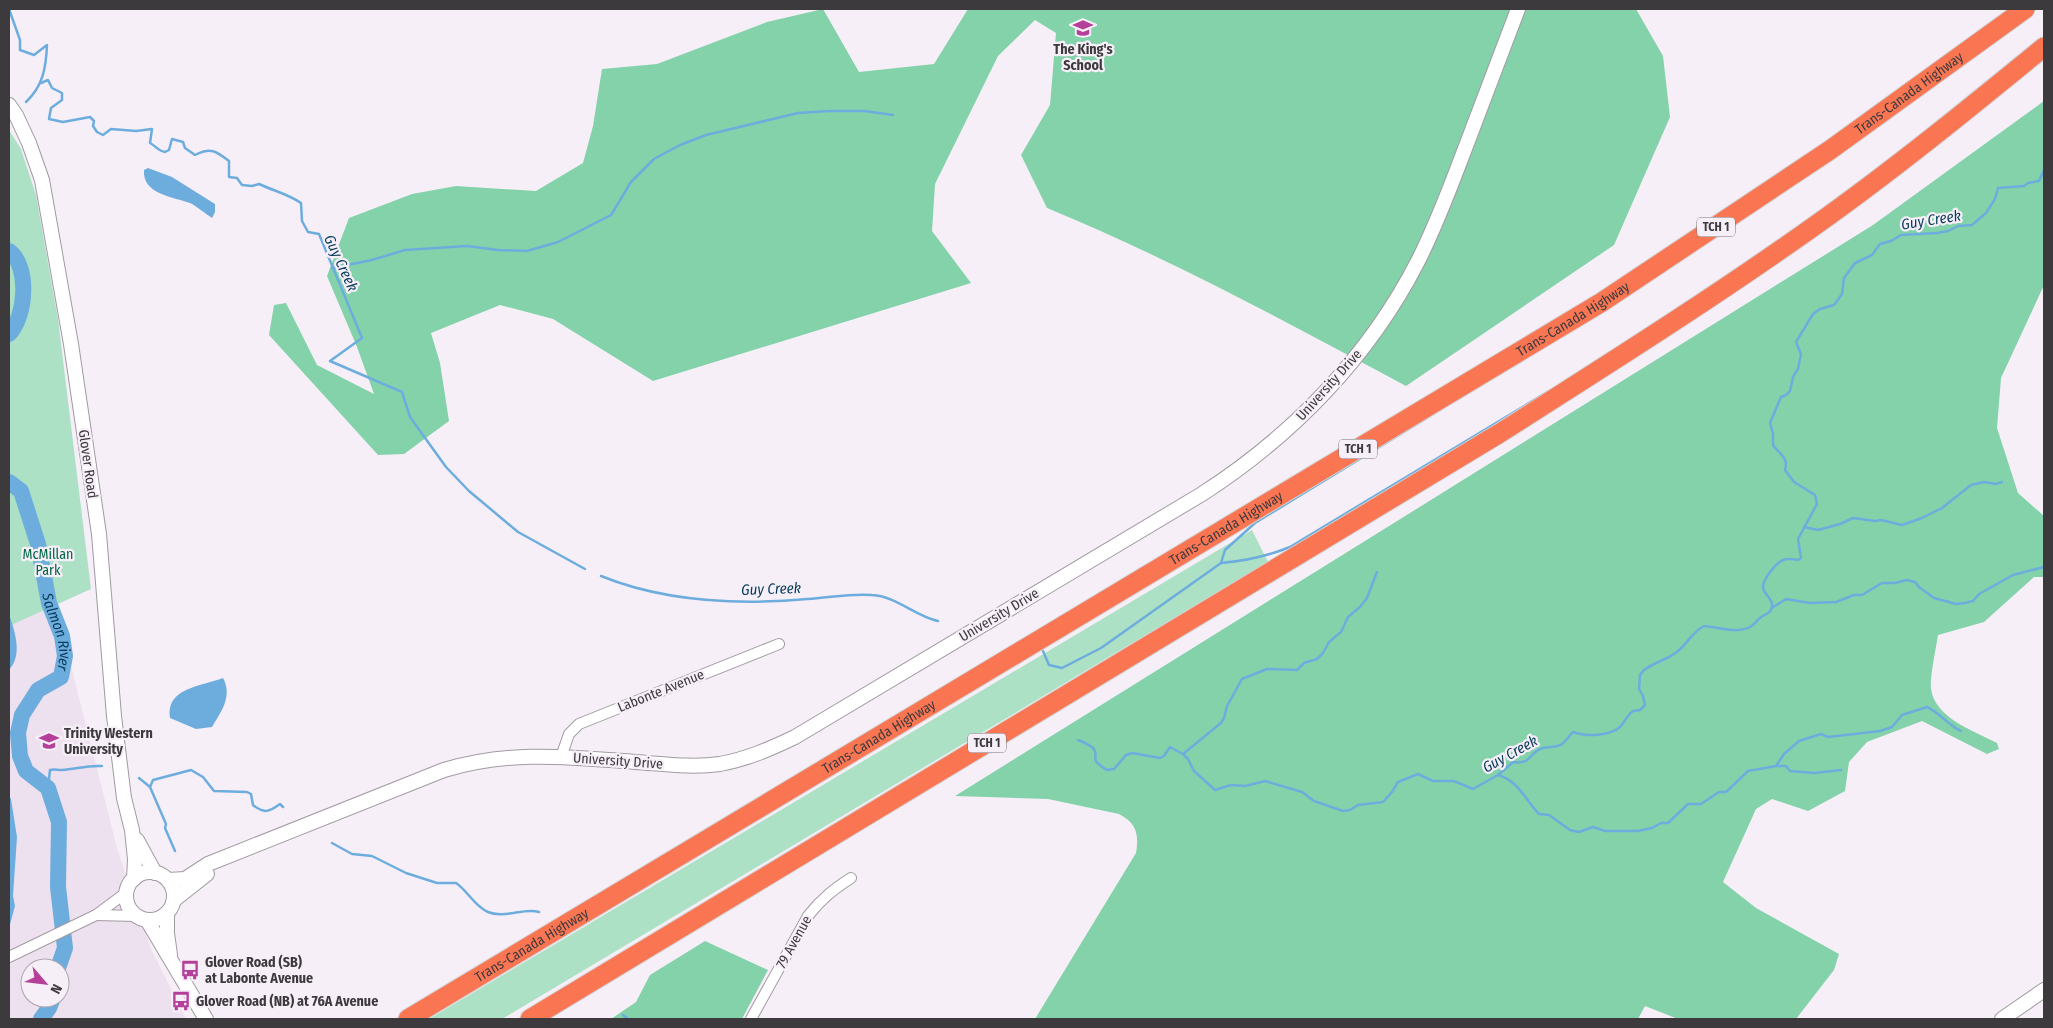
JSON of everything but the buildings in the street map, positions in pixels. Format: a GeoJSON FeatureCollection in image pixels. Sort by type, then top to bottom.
{"type":"FeatureCollection","features":[{"type":"Feature","properties":{"kind":"highway"},"geometry":{"type":"LineString","coordinates":[[1933,77],[2003,9]]}},
{"type":"Feature","properties":{"kind":"highway","name":"Trans-Canada Highway"},"geometry":{"type":"LineString","coordinates":[[408,1019],[1594,307],[1830,150],[2025,9]]}},
{"type":"Feature","properties":{"kind":"highway","name":"TCH 1"},"geometry":{"type":"LineString","coordinates":[[530,1019],[1484,443],[1636,347],[1826,218],[1979,101],[2044,47]]}},
{"type":"Feature","properties":{"kind":"highway"},"geometry":{"type":"LineString","coordinates":[[1979,101],[2008,88],[2044,61]]}},
{"type":"Feature","properties":{"kind":"street","name":"University Drive"},"geometry":{"type":"LineString","coordinates":[[168,880],[185,879],[208,864],[444,770],[481,760],[561,757],[702,766],[736,760],[774,747],[1202,494],[1254,458],[1304,413],[1366,343],[1403,288],[1442,210],[1518,9]]}},
{"type":"Feature","properties":{"kind":"street","name":"Glover Road"},"geometry":{"type":"LineString","coordinates":[[9,105],[16,115],[29,143],[42,180],[71,344],[98,534],[114,716],[124,798],[132,830],[135,859],[134,879]]}},
{"type":"Feature","properties":{"kind":"street","name":"Labonte Avenue"},"geometry":{"type":"LineString","coordinates":[[561,757],[568,734],[579,724],[779,644]]}},
{"type":"Feature","properties":{"kind":"street","name":"Glover Road"},"geometry":{"type":"LineString","coordinates":[[132,830],[155,873]]}},
{"type":"Feature","properties":{"kind":"street","name":"University Drive"},"geometry":{"type":"LineString","coordinates":[[170,907],[227,858]]}},
{"type":"Feature","properties":{"kind":"street"},"geometry":{"type":"LineString","coordinates":[[9,957],[94,916],[127,892],[134,879],[144,874],[155,873],[168,880],[174,893],[170,907],[167,933],[171,958]]}},
{"type":"Feature","properties":{"kind":"street","name":"79 Avenue"},"geometry":{"type":"LineString","coordinates":[[751,1019],[808,916],[818,902],[851,878]]}},
{"type":"Feature","properties":{"kind":"street"},"geometry":{"type":"LineString","coordinates":[[127,892],[129,906],[142,918],[171,958],[206,1019]]}},
{"type":"Feature","properties":{"kind":"street"},"geometry":{"type":"LineString","coordinates":[[94,916],[154,920],[170,907]]}},
{"type":"Feature","properties":{"kind":"street"},"geometry":{"type":"LineString","coordinates":[[2002,1019],[2044,990]]}},
{"type":"Feature","properties":{"kind":"shaded area","name":"Trinity Western University"},"geometry":{"type":"Polygon","coordinates":[[[49,603],[63,634],[117,848],[151,949],[186,1019],[9,1019],[9,624],[49,603]]]}},
{"type":"Feature","properties":{"kind":"green space"},"geometry":{"type":"Polygon","coordinates":[[[823,9],[859,72],[934,64],[968,9],[1636,9],[1663,56],[1670,117],[1614,245],[1406,386],[1184,270],[1047,208],[1021,155],[1050,105],[1056,33],[1035,20],[998,56],[935,184],[932,231],[971,283],[653,381],[553,319],[500,305],[431,333],[440,363],[449,421],[404,454],[378,455],[269,335],[274,305],[286,303],[317,365],[374,394],[357,347],[327,276],[349,218],[412,194],[456,186],[536,191],[583,163],[593,126],[602,69],[657,64],[767,22],[823,9]]]}},
{"type":"Feature","properties":{"kind":"green space"},"geometry":{"type":"Polygon","coordinates":[[[2044,101],[2044,285],[2001,378],[1997,428],[2018,493],[2044,516],[2044,577],[2034,577],[1984,622],[1938,635],[1931,683],[1934,699],[1948,716],[1997,743],[1999,749],[1987,754],[1922,721],[1867,742],[1849,762],[1845,791],[1808,811],[1772,799],[1756,809],[1723,882],[1756,908],[1839,954],[1834,970],[1796,1019],[1678,1019],[1645,1006],[1638,1019],[1035,1019],[1136,853],[1137,835],[1130,821],[1119,814],[1048,799],[955,796],[1873,225],[2044,101]]]}},
{"type":"Feature","properties":{"kind":"green space","name":"McMillan Park"},"geometry":{"type":"Polygon","coordinates":[[[9,130],[21,149],[36,195],[58,319],[91,589],[9,626],[9,130]]]}},
{"type":"Feature","properties":{"kind":"green space"},"geometry":{"type":"Polygon","coordinates":[[[1252,530],[1268,562],[502,1019],[429,1019],[1252,530]]]}},
{"type":"Feature","properties":{"kind":"green space"},"geometry":{"type":"Polygon","coordinates":[[[705,941],[768,970],[742,1019],[611,1019],[636,1002],[650,975],[705,941]]]}},
{"type":"Feature","properties":{"kind":"water"},"geometry":{"type":"Polygon","coordinates":[[[148,168],[172,177],[215,204],[215,212],[212,218],[190,203],[167,196],[153,189],[145,178],[144,170],[148,168]]]}},
{"type":"Feature","properties":{"kind":"water"},"geometry":{"type":"Polygon","coordinates":[[[9,614],[17,650],[16,657],[9,670],[9,614]]]}},
{"type":"Feature","properties":{"kind":"water"},"geometry":{"type":"Polygon","coordinates":[[[223,678],[227,691],[225,704],[212,727],[196,729],[170,718],[170,708],[173,700],[179,694],[196,686],[223,678]]]}},
{"type":"Feature","properties":{"kind":"water"},"geometry":{"type":"Polygon","coordinates":[[[9,795],[17,837],[13,896],[15,906],[9,928],[9,795]]]}},
{"type":"Feature","properties":{"kind":"waterway","name":"Guy Creek"},"geometry":{"type":"LineString","coordinates":[[9,9],[20,40],[20,50],[34,55],[47,45],[46,61],[40,83],[26,102]]}},
{"type":"Feature","properties":{"kind":"waterway","name":"Guy Creek"},"geometry":{"type":"LineString","coordinates":[[41,83],[48,80],[52,88],[62,93],[62,100],[51,108],[49,119],[63,122],[90,117],[94,121],[93,126],[97,132],[103,135],[111,129],[136,131],[152,129],[150,143],[161,151],[169,150],[172,139],[183,142],[185,148],[195,155],[205,151],[213,151],[229,161],[229,177],[237,178],[242,185],[252,186],[259,184],[301,203],[302,221],[308,232],[319,234],[362,338],[330,361],[402,392],[410,417],[446,467],[469,491],[518,532],[585,569]]}},
{"type":"Feature","properties":{"kind":"waterway"},"geometry":{"type":"LineString","coordinates":[[332,268],[372,260],[405,250],[467,246],[527,251],[558,242],[611,215],[631,182],[654,159],[680,145],[706,135],[798,113],[864,111],[893,115]]}},
{"type":"Feature","properties":{"kind":"waterway","name":"Guy Creek"},"geometry":{"type":"LineString","coordinates":[[1078,740],[1093,748],[1096,753],[1095,760],[1107,770],[1114,769],[1126,755],[1132,753],[1160,758],[1164,756],[1170,747],[1183,754],[1194,771],[1215,790],[1231,785],[1245,786],[1265,781],[1302,792],[1314,801],[1343,811],[1350,810],[1358,805],[1383,802],[1398,782],[1418,774],[1433,781],[1454,781],[1473,789],[1498,775],[1513,762],[1524,762],[1538,750],[1560,745],[1573,732],[1584,735],[1598,735],[1616,730],[1633,711],[1640,710],[1645,705],[1639,689],[1640,675],[1643,671],[1651,665],[1670,657],[1696,631],[1704,626],[1733,630],[1745,629],[1751,626],[1771,609],[1771,601],[1763,590],[1765,580],[1770,572],[1783,560],[1798,560],[1801,558],[1798,539],[1817,504],[1815,495],[1794,482],[1785,470],[1785,459],[1773,445],[1770,423],[1781,397],[1790,391],[1801,354],[1796,342],[1813,314],[1820,309],[1834,305],[1842,294],[1844,278],[1855,263],[1872,255],[1880,244],[1891,241],[1901,235],[1937,233],[1948,231],[1958,226],[1972,225],[1986,213],[1995,199],[1998,188],[2024,186],[2028,183],[2039,181],[2044,170]]}},
{"type":"Feature","properties":{"kind":"waterway","name":"Salmon River"},"geometry":{"type":"LineString","coordinates":[[9,251],[16,258],[23,279],[22,304],[19,316],[9,334]]}},
{"type":"Feature","properties":{"kind":"waterway"},"geometry":{"type":"LineString","coordinates":[[1043,651],[1049,665],[1062,668],[1101,648],[1221,563],[1256,558],[1290,547],[1549,391]]}},
{"type":"Feature","properties":{"kind":"waterway"},"geometry":{"type":"LineString","coordinates":[[1221,563],[1225,550],[1255,523],[1430,416]]}},
{"type":"Feature","properties":{"kind":"waterway","name":"Salmon River"},"geometry":{"type":"LineString","coordinates":[[9,482],[21,491],[38,544],[49,603],[62,636],[65,656],[61,677],[38,690],[22,715],[18,733],[20,756],[26,771],[48,788],[59,822],[58,887],[65,948],[62,958]]}},
{"type":"Feature","properties":{"kind":"waterway"},"geometry":{"type":"LineString","coordinates":[[1804,527],[1818,530],[1853,518],[1881,520],[1902,525],[1942,508],[1971,485],[1984,482],[1996,484],[2002,482]]}},
{"type":"Feature","properties":{"kind":"waterway"},"geometry":{"type":"LineString","coordinates":[[1772,608],[1786,599],[1810,603],[1836,602],[1854,595],[1862,595],[1882,583],[1895,583],[1907,580],[1915,582],[1934,598],[1956,604],[1965,603],[1973,601],[1979,594],[2013,575],[2044,567]]}},
{"type":"Feature","properties":{"kind":"waterway"},"geometry":{"type":"LineString","coordinates":[[1183,754],[1221,723],[1227,706],[1242,679],[1267,669],[1297,670],[1304,663],[1317,659],[1329,642],[1341,632],[1348,617],[1367,598],[1377,572]]}},
{"type":"Feature","properties":{"kind":"waterway","name":"Guy Creek"},"geometry":{"type":"LineString","coordinates":[[601,576],[625,585],[703,600],[755,602],[856,595],[881,596],[938,621]]}},
{"type":"Feature","properties":{"kind":"waterway"},"geometry":{"type":"LineString","coordinates":[[1498,775],[1517,787],[1539,814],[1549,815],[1570,830],[1579,832],[1593,827],[1605,831],[1638,831],[1652,828],[1661,823],[1668,823],[1688,804],[1701,804],[1719,792],[1726,792],[1748,771],[1776,766],[1784,754],[1799,741],[1821,734],[1828,737],[1880,731],[1892,727],[1902,715],[1927,707],[1961,731]]}},
{"type":"Feature","properties":{"kind":"waterway"},"geometry":{"type":"LineString","coordinates":[[48,788],[50,770],[102,766]]}},
{"type":"Feature","properties":{"kind":"waterway"},"geometry":{"type":"LineString","coordinates":[[1776,766],[1786,766],[1790,771],[1814,773],[1841,770]]}},
{"type":"Feature","properties":{"kind":"waterway"},"geometry":{"type":"LineString","coordinates":[[139,778],[150,787],[153,780],[191,770],[203,777],[214,791],[247,792],[251,794],[253,805],[260,810],[270,810],[280,804],[283,807]]}},
{"type":"Feature","properties":{"kind":"waterway"},"geometry":{"type":"LineString","coordinates":[[150,787],[175,851]]}},
{"type":"Feature","properties":{"kind":"waterway"},"geometry":{"type":"LineString","coordinates":[[332,843],[352,854],[372,856],[406,873],[437,883],[456,883],[479,906],[488,912],[494,914],[527,911],[539,912]]}},
{"type":"Feature","properties":{"kind":"waterway","name":"Salmon River"},"geometry":{"type":"LineString","coordinates":[[41,1019],[49,1008]]}},
{"type":"Feature","properties":{"kind":"waterway"},"geometry":{"type":"LineString","coordinates":[[623,1015],[628,1019]]}},
{"type":"Feature","properties":{"kind":"place","name":"The King's School"},"geometry":{"type":"Point","coordinates":[1083,28]}},
{"type":"Feature","properties":{"kind":"place","name":"Trinity Western University"},"geometry":{"type":"Point","coordinates":[49,741]}},
{"type":"Feature","properties":{"kind":"place","name":"Glover Road (SB) at Labonte Avenue"},"geometry":{"type":"Point","coordinates":[190,970]}},
{"type":"Feature","properties":{"kind":"place","name":"Glover Road (NB) at 76A Avenue"},"geometry":{"type":"Point","coordinates":[181,1001]}}]}
